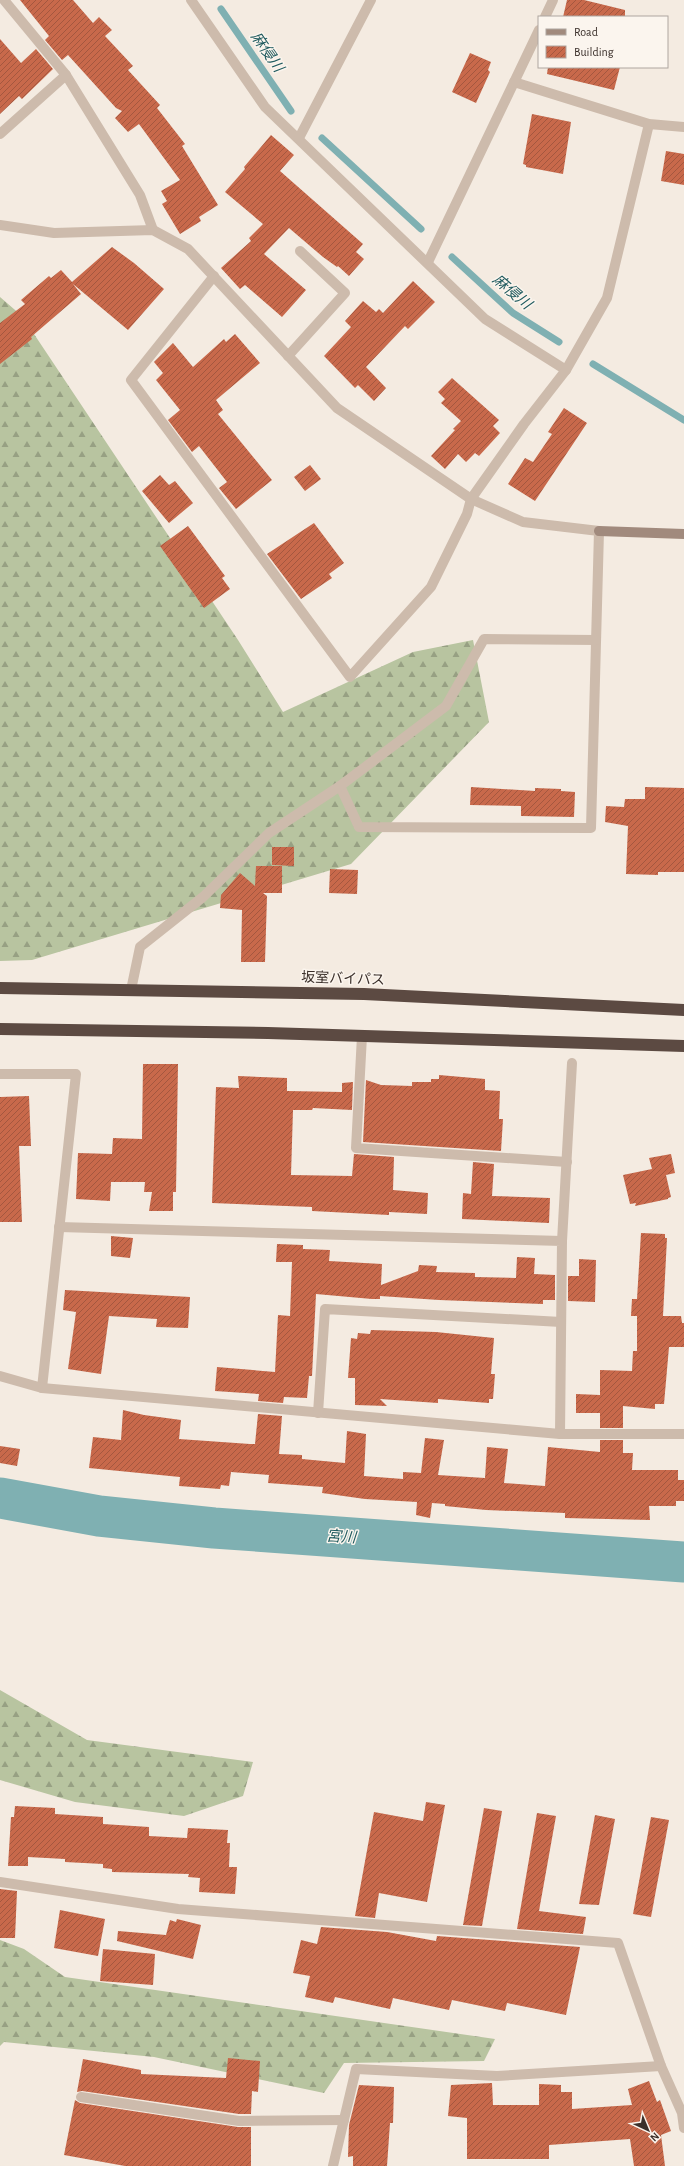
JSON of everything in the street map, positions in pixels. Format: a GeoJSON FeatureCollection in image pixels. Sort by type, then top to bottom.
{"type":"FeatureCollection","features":[{"type":"Feature","properties":{"kind":"highway","name":"坂室バイパス"},"geometry":{"type":"LineString","coordinates":[[0,988],[364,994],[684,1010]]}},
{"type":"Feature","properties":{"kind":"highway"},"geometry":{"type":"LineString","coordinates":[[0,1029],[362,1036],[684,1046]]}},
{"type":"Feature","properties":{"kind":"street"},"geometry":{"type":"LineString","coordinates":[[4,0],[66,75],[140,195],[153,230]]}},
{"type":"Feature","properties":{"kind":"street"},"geometry":{"type":"LineString","coordinates":[[299,138],[371,0]]}},
{"type":"Feature","properties":{"kind":"street"},"geometry":{"type":"LineString","coordinates":[[545,16],[553,0]]}},
{"type":"Feature","properties":{"kind":"street"},"geometry":{"type":"LineString","coordinates":[[196,2],[265,107],[428,262],[485,319],[566,370]]}},
{"type":"Feature","properties":{"kind":"street"},"geometry":{"type":"LineString","coordinates":[[428,262],[538,32]]}},
{"type":"Feature","properties":{"kind":"street"},"geometry":{"type":"LineString","coordinates":[[0,134],[66,75]]}},
{"type":"Feature","properties":{"kind":"street"},"geometry":{"type":"LineString","coordinates":[[514,82],[649,124],[684,127]]}},
{"type":"Feature","properties":{"kind":"street"},"geometry":{"type":"LineString","coordinates":[[214,276],[131,380],[350,677],[431,587],[467,514],[471,499],[524,424],[566,370],[607,298],[649,124]]}},
{"type":"Feature","properties":{"kind":"street"},"geometry":{"type":"LineString","coordinates":[[0,225],[54,233],[153,230],[188,249],[336,408],[448,482],[471,499],[523,522],[599,531],[684,534]]}},
{"type":"Feature","properties":{"kind":"street"},"geometry":{"type":"LineString","coordinates":[[288,356],[346,293],[300,251]]}},
{"type":"Feature","properties":{"kind":"street"},"geometry":{"type":"LineString","coordinates":[[340,786],[359,827],[591,828],[599,531]]}},
{"type":"Feature","properties":{"kind":"street"},"geometry":{"type":"LineString","coordinates":[[131,990],[140,947],[203,897],[269,833],[340,786],[446,706],[484,639],[596,640]]}},
{"type":"Feature","properties":{"kind":"street"},"geometry":{"type":"LineString","coordinates":[[362,1036],[356,1148],[567,1162]]}},
{"type":"Feature","properties":{"kind":"street"},"geometry":{"type":"LineString","coordinates":[[560,1434],[562,1241],[572,1063]]}},
{"type":"Feature","properties":{"kind":"street"},"geometry":{"type":"LineString","coordinates":[[0,1074],[76,1074],[42,1388]]}},
{"type":"Feature","properties":{"kind":"street"},"geometry":{"type":"LineString","coordinates":[[60,1227],[562,1241]]}},
{"type":"Feature","properties":{"kind":"street"},"geometry":{"type":"LineString","coordinates":[[318,1413],[325,1309],[561,1322]]}},
{"type":"Feature","properties":{"kind":"street"},"geometry":{"type":"LineString","coordinates":[[0,1376],[42,1388],[560,1434],[684,1434]]}},
{"type":"Feature","properties":{"kind":"street"},"geometry":{"type":"LineString","coordinates":[[0,1882],[178,1908],[618,1943],[661,2066],[682,2113],[684,2128]]}},
{"type":"Feature","properties":{"kind":"street"},"geometry":{"type":"LineString","coordinates":[[333,2166],[356,2069],[496,2076],[661,2066]]}},
{"type":"Feature","properties":{"kind":"street"},"geometry":{"type":"LineString","coordinates":[[81,2097],[238,2121],[344,2120]]}},
{"type":"Feature","properties":{"kind":"green space"},"geometry":{"type":"Polygon","coordinates":[[[0,297],[22,316],[238,640],[283,712],[413,652],[473,640],[489,722],[351,864],[32,960],[0,961],[0,297]]]}},
{"type":"Feature","properties":{"kind":"green space"},"geometry":{"type":"Polygon","coordinates":[[[0,1690],[87,1740],[253,1762],[243,1796],[184,1816],[75,1802],[0,1780],[0,1690]]]}},
{"type":"Feature","properties":{"kind":"green space"},"geometry":{"type":"Polygon","coordinates":[[[0,1940],[24,1949],[65,1977],[495,2039],[484,2061],[344,2063],[324,2093],[154,2057],[4,2042],[0,2046],[0,1940]]]}},
{"type":"Feature","properties":{"kind":"building"},"geometry":{"type":"Polygon","coordinates":[[[20,0],[73,0],[93,23],[99,17],[112,30],[105,36],[133,66],[128,70],[160,105],[157,108],[185,144],[182,146],[218,205],[199,217],[201,221],[180,234],[162,204],[167,201],[161,191],[180,180],[139,124],[128,132],[115,118],[122,111],[116,108],[68,55],[62,60],[45,40],[49,36],[20,0]]]}},
{"type":"Feature","properties":{"kind":"building"},"geometry":{"type":"Polygon","coordinates":[[[567,0],[584,0],[625,10],[625,16],[563,16],[567,0]]]}},
{"type":"Feature","properties":{"kind":"building"},"geometry":{"type":"Polygon","coordinates":[[[0,39],[21,63],[36,49],[53,69],[22,99],[19,96],[0,114],[0,39]]]}},
{"type":"Feature","properties":{"kind":"building"},"geometry":{"type":"Polygon","coordinates":[[[470,53],[491,62],[488,70],[490,72],[476,103],[452,92],[470,53]]]}},
{"type":"Feature","properties":{"kind":"building"},"geometry":{"type":"Polygon","coordinates":[[[548,68],[620,68],[614,90],[547,74],[548,68]]]}},
{"type":"Feature","properties":{"kind":"building"},"geometry":{"type":"Polygon","coordinates":[[[532,114],[571,122],[563,174],[526,167],[526,165],[523,164],[532,114]]]}},
{"type":"Feature","properties":{"kind":"building"},"geometry":{"type":"Polygon","coordinates":[[[271,135],[294,155],[280,171],[363,244],[356,252],[364,259],[349,276],[338,266],[337,267],[323,257],[289,228],[264,254],[306,290],[282,317],[245,285],[240,289],[221,268],[251,241],[249,238],[263,224],[225,192],[271,135]]]}},
{"type":"Feature","properties":{"kind":"building"},"geometry":{"type":"Polygon","coordinates":[[[666,151],[684,154],[684,185],[661,181],[666,151]]]}},
{"type":"Feature","properties":{"kind":"building"},"geometry":{"type":"Polygon","coordinates":[[[112,247],[134,263],[164,289],[128,330],[73,284],[81,294],[31,337],[32,339],[0,364],[0,323],[25,304],[21,300],[49,276],[51,278],[61,270],[72,282],[112,247]]]}},
{"type":"Feature","properties":{"kind":"building"},"geometry":{"type":"Polygon","coordinates":[[[413,281],[435,302],[408,329],[405,326],[366,367],[386,388],[374,401],[358,385],[355,388],[324,356],[351,327],[345,321],[363,301],[376,312],[379,309],[383,313],[413,281]]]}},
{"type":"Feature","properties":{"kind":"building"},"geometry":{"type":"Polygon","coordinates":[[[235,334],[260,363],[216,400],[223,410],[218,414],[272,480],[236,509],[219,488],[227,482],[199,446],[192,452],[168,420],[180,410],[156,380],[163,373],[154,362],[173,343],[193,367],[224,339],[226,342],[235,334]]]}},
{"type":"Feature","properties":{"kind":"building"},"geometry":{"type":"Polygon","coordinates":[[[452,378],[499,420],[493,426],[500,433],[479,456],[475,453],[466,462],[458,454],[445,469],[431,456],[455,430],[453,429],[461,421],[441,403],[445,399],[438,392],[452,378]]]}},
{"type":"Feature","properties":{"kind":"building"},"geometry":{"type":"Polygon","coordinates":[[[564,408],[587,423],[535,501],[508,484],[525,458],[533,462],[552,434],[548,432],[564,408]]]}},
{"type":"Feature","properties":{"kind":"building"},"geometry":{"type":"Polygon","coordinates":[[[310,465],[321,479],[305,491],[294,477],[310,465]]]}},
{"type":"Feature","properties":{"kind":"building"},"geometry":{"type":"Polygon","coordinates":[[[160,475],[169,485],[175,481],[193,503],[169,523],[142,491],[160,475]]]}},
{"type":"Feature","properties":{"kind":"building"},"geometry":{"type":"Polygon","coordinates":[[[314,523],[344,563],[329,574],[332,578],[301,599],[267,554],[314,523]]]}},
{"type":"Feature","properties":{"kind":"building"},"geometry":{"type":"Polygon","coordinates":[[[188,526],[225,576],[222,578],[230,589],[204,608],[160,546],[188,526]]]}},
{"type":"Feature","properties":{"kind":"building"},"geometry":{"type":"Polygon","coordinates":[[[471,787],[535,791],[535,788],[561,789],[561,791],[575,792],[574,817],[521,816],[521,806],[470,805],[471,787]]]}},
{"type":"Feature","properties":{"kind":"building"},"geometry":{"type":"Polygon","coordinates":[[[645,787],[684,788],[684,872],[658,872],[658,875],[626,874],[628,826],[605,822],[606,806],[624,807],[625,799],[645,799],[645,787]]]}},
{"type":"Feature","properties":{"kind":"building"},"geometry":{"type":"Polygon","coordinates":[[[272,847],[294,847],[294,866],[272,865],[272,847]]]}},
{"type":"Feature","properties":{"kind":"building"},"geometry":{"type":"Polygon","coordinates":[[[256,866],[282,866],[282,893],[263,893],[267,896],[265,962],[241,962],[242,910],[220,908],[221,895],[240,873],[255,886],[256,866]]]}},
{"type":"Feature","properties":{"kind":"building"},"geometry":{"type":"Polygon","coordinates":[[[330,869],[358,870],[357,894],[329,893],[330,869]]]}},
{"type":"Feature","properties":{"kind":"building"},"geometry":{"type":"Polygon","coordinates":[[[143,1064],[178,1064],[176,1192],[173,1192],[173,1211],[149,1211],[152,1192],[144,1192],[145,1182],[111,1182],[110,1201],[76,1199],[78,1153],[112,1154],[113,1138],[142,1139],[143,1064]]]}},
{"type":"Feature","properties":{"kind":"building"},"geometry":{"type":"Polygon","coordinates":[[[439,1075],[485,1079],[485,1090],[500,1091],[499,1119],[503,1119],[501,1151],[363,1142],[366,1080],[381,1085],[412,1086],[412,1082],[431,1082],[431,1079],[439,1079],[439,1075]]]}},
{"type":"Feature","properties":{"kind":"building"},"geometry":{"type":"Polygon","coordinates":[[[238,1076],[287,1078],[287,1091],[342,1092],[342,1083],[353,1082],[352,1110],[313,1108],[312,1110],[293,1110],[291,1175],[352,1176],[354,1154],[394,1157],[393,1190],[428,1193],[427,1214],[389,1212],[389,1215],[312,1211],[312,1207],[212,1203],[216,1087],[239,1088],[238,1076]]]}},
{"type":"Feature","properties":{"kind":"building"},"geometry":{"type":"Polygon","coordinates":[[[29,1096],[31,1146],[19,1146],[22,1222],[0,1222],[0,1097],[29,1096]]]}},
{"type":"Feature","properties":{"kind":"building"},"geometry":{"type":"Polygon","coordinates":[[[671,1154],[675,1173],[666,1175],[671,1197],[668,1199],[635,1206],[636,1203],[630,1204],[623,1175],[652,1169],[649,1158],[671,1154]]]}},
{"type":"Feature","properties":{"kind":"building"},"geometry":{"type":"Polygon","coordinates":[[[473,1162],[494,1164],[492,1196],[550,1198],[549,1223],[462,1219],[463,1193],[471,1194],[473,1162]]]}},
{"type":"Feature","properties":{"kind":"building"},"geometry":{"type":"Polygon","coordinates":[[[641,1233],[665,1234],[665,1238],[667,1238],[663,1316],[681,1316],[682,1323],[684,1323],[684,1347],[669,1347],[664,1404],[655,1404],[655,1409],[623,1406],[623,1428],[600,1428],[600,1413],[576,1413],[576,1394],[600,1395],[600,1370],[632,1371],[633,1351],[637,1351],[637,1316],[631,1316],[632,1299],[637,1299],[641,1233]]]}},
{"type":"Feature","properties":{"kind":"building"},"geometry":{"type":"Polygon","coordinates":[[[111,1236],[133,1238],[130,1258],[111,1256],[111,1236]]]}},
{"type":"Feature","properties":{"kind":"building"},"geometry":{"type":"Polygon","coordinates":[[[277,1244],[303,1245],[303,1249],[330,1250],[329,1261],[382,1264],[381,1285],[418,1271],[419,1265],[437,1266],[436,1272],[475,1273],[475,1277],[516,1278],[517,1257],[535,1258],[534,1274],[555,1275],[555,1300],[543,1300],[543,1304],[380,1296],[380,1299],[372,1299],[316,1294],[312,1376],[309,1376],[307,1398],[284,1397],[283,1403],[258,1401],[259,1394],[215,1391],[217,1367],[275,1372],[278,1315],[290,1316],[292,1262],[276,1262],[277,1244]]]}},
{"type":"Feature","properties":{"kind":"building"},"geometry":{"type":"Polygon","coordinates":[[[579,1259],[596,1260],[595,1302],[568,1301],[568,1276],[579,1276],[579,1259]]]}},
{"type":"Feature","properties":{"kind":"building"},"geometry":{"type":"Polygon","coordinates":[[[65,1290],[190,1297],[188,1328],[156,1327],[157,1319],[109,1316],[101,1374],[68,1369],[76,1312],[63,1310],[65,1290]]]}},
{"type":"Feature","properties":{"kind":"building"},"geometry":{"type":"Polygon","coordinates":[[[371,1330],[436,1332],[494,1338],[491,1374],[495,1374],[493,1399],[489,1399],[489,1403],[438,1399],[438,1403],[380,1399],[387,1406],[355,1405],[355,1378],[348,1378],[351,1338],[357,1339],[358,1333],[370,1334],[371,1330]]]}},
{"type":"Feature","properties":{"kind":"building"},"geometry":{"type":"Polygon","coordinates":[[[123,1410],[144,1415],[181,1420],[179,1439],[250,1444],[255,1444],[258,1414],[282,1416],[279,1454],[302,1455],[302,1459],[345,1463],[347,1431],[366,1434],[364,1476],[403,1479],[403,1472],[421,1473],[425,1438],[444,1440],[438,1475],[485,1478],[487,1447],[508,1449],[504,1483],[545,1486],[548,1447],[600,1452],[600,1440],[623,1440],[623,1453],[633,1453],[632,1470],[678,1470],[678,1480],[684,1480],[684,1501],[676,1501],[676,1506],[649,1506],[650,1520],[565,1518],[565,1513],[486,1510],[445,1506],[445,1504],[432,1503],[430,1518],[416,1515],[417,1502],[365,1499],[322,1493],[323,1487],[268,1483],[269,1475],[231,1472],[229,1486],[221,1485],[220,1489],[179,1486],[180,1477],[89,1468],[93,1437],[121,1440],[123,1410]]]}},
{"type":"Feature","properties":{"kind":"building"},"geometry":{"type":"Polygon","coordinates":[[[0,1446],[20,1449],[17,1466],[0,1463],[0,1446]]]}},
{"type":"Feature","properties":{"kind":"building"},"geometry":{"type":"Polygon","coordinates":[[[426,1802],[445,1805],[427,1902],[379,1893],[375,1918],[355,1916],[374,1812],[423,1821],[426,1802]]]}},
{"type":"Feature","properties":{"kind":"building"},"geometry":{"type":"Polygon","coordinates":[[[15,1806],[55,1808],[55,1814],[103,1817],[103,1824],[149,1827],[149,1836],[187,1838],[188,1828],[228,1830],[227,1843],[230,1843],[229,1867],[237,1867],[235,1894],[199,1892],[200,1878],[188,1877],[189,1874],[112,1872],[112,1869],[103,1868],[103,1864],[65,1862],[65,1859],[28,1857],[28,1866],[8,1866],[11,1817],[14,1817],[15,1806]]]}},
{"type":"Feature","properties":{"kind":"building"},"geometry":{"type":"Polygon","coordinates":[[[484,1808],[502,1811],[482,1926],[463,1925],[484,1808]]]}},
{"type":"Feature","properties":{"kind":"building"},"geometry":{"type":"Polygon","coordinates":[[[537,1813],[556,1816],[539,1911],[586,1917],[583,1934],[517,1929],[537,1813]]]}},
{"type":"Feature","properties":{"kind":"building"},"geometry":{"type":"Polygon","coordinates":[[[595,1815],[615,1819],[599,1905],[579,1904],[595,1815]]]}},
{"type":"Feature","properties":{"kind":"building"},"geometry":{"type":"Polygon","coordinates":[[[651,1817],[669,1820],[651,1917],[633,1914],[651,1817]]]}},
{"type":"Feature","properties":{"kind":"building"},"geometry":{"type":"Polygon","coordinates":[[[0,1889],[17,1891],[15,1938],[0,1938],[0,1889]]]}},
{"type":"Feature","properties":{"kind":"building"},"geometry":{"type":"Polygon","coordinates":[[[60,1910],[105,1919],[98,1956],[54,1948],[60,1910]]]}},
{"type":"Feature","properties":{"kind":"building"},"geometry":{"type":"Polygon","coordinates":[[[177,1919],[201,1925],[193,1959],[117,1941],[118,1931],[166,1935],[170,1920],[176,1922],[177,1919]]]}},
{"type":"Feature","properties":{"kind":"building"},"geometry":{"type":"Polygon","coordinates":[[[321,1927],[387,1932],[436,1941],[437,1936],[580,1947],[566,2015],[507,2003],[505,2011],[452,2000],[449,2010],[393,1998],[390,2009],[335,1997],[333,2003],[305,1997],[310,1976],[293,1973],[301,1940],[317,1944],[321,1927]]]}},
{"type":"Feature","properties":{"kind":"building"},"geometry":{"type":"Polygon","coordinates":[[[103,1949],[155,1954],[153,1985],[100,1981],[103,1949]]]}},
{"type":"Feature","properties":{"kind":"building"},"geometry":{"type":"Polygon","coordinates":[[[228,2058],[260,2061],[258,2092],[252,2091],[251,2114],[239,2114],[82,2091],[77,2092],[83,2059],[141,2070],[141,2074],[226,2078],[228,2058]]]}},
{"type":"Feature","properties":{"kind":"building"},"geometry":{"type":"Polygon","coordinates":[[[649,2081],[657,2102],[660,2100],[671,2131],[661,2135],[665,2166],[634,2166],[630,2139],[549,2145],[549,2159],[467,2159],[467,2118],[448,2116],[451,2085],[492,2083],[493,2105],[539,2105],[539,2084],[561,2085],[561,2092],[572,2092],[572,2109],[632,2105],[628,2089],[649,2081]]]}},
{"type":"Feature","properties":{"kind":"building"},"geometry":{"type":"Polygon","coordinates":[[[359,2085],[394,2087],[393,2123],[390,2123],[387,2166],[353,2166],[353,2156],[348,2157],[349,2125],[359,2085]]]}},
{"type":"Feature","properties":{"kind":"building"},"geometry":{"type":"Polygon","coordinates":[[[75,2100],[80,2103],[238,2127],[251,2127],[251,2166],[125,2166],[64,2155],[75,2100]]]}},
{"type":"Feature","properties":{"kind":"waterway","name":"麻侵川"},"geometry":{"type":"LineString","coordinates":[[221,9],[291,111]]}},
{"type":"Feature","properties":{"kind":"waterway","name":"麻侵川"},"geometry":{"type":"LineString","coordinates":[[322,138],[421,229]]}},
{"type":"Feature","properties":{"kind":"waterway","name":"麻侵川"},"geometry":{"type":"LineString","coordinates":[[452,257],[513,313],[559,342]]}},
{"type":"Feature","properties":{"kind":"waterway","name":"麻侵川"},"geometry":{"type":"LineString","coordinates":[[593,364],[684,420]]}},
{"type":"Feature","properties":{"kind":"waterway","name":"宮川"},"geometry":{"type":"LineString","coordinates":[[0,1498],[99,1516],[214,1528],[684,1562]]}}]}
